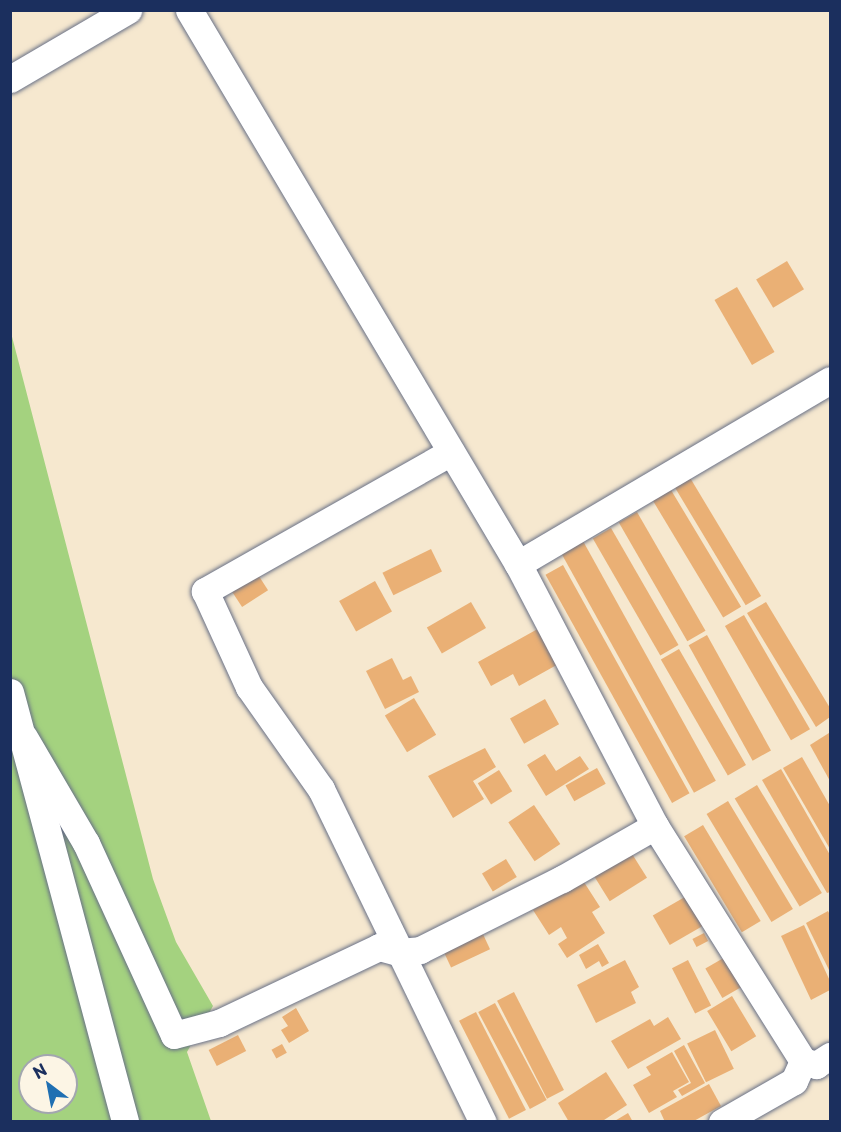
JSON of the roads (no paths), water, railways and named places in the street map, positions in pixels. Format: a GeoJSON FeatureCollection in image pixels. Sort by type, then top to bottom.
{"type":"FeatureCollection","features":[{"type":"Feature","properties":{"kind":"street"},"geometry":{"type":"LineString","coordinates":[[10,79],[128,10]]}},
{"type":"Feature","properties":{"kind":"street"},"geometry":{"type":"LineString","coordinates":[[189,10],[518,564],[655,825],[803,1061],[816,1065],[831,1056]]}},
{"type":"Feature","properties":{"kind":"street"},"geometry":{"type":"LineString","coordinates":[[518,564],[831,380]]}},
{"type":"Feature","properties":{"kind":"street"},"geometry":{"type":"LineString","coordinates":[[451,452],[205,591],[249,687],[321,789],[398,952],[483,1122]]}},
{"type":"Feature","properties":{"kind":"street"},"geometry":{"type":"LineString","coordinates":[[10,692],[24,737],[44,827],[125,1122]]}},
{"type":"Feature","properties":{"kind":"street"},"geometry":{"type":"LineString","coordinates":[[24,737],[82,834],[174,1035],[219,1023],[379,947],[398,952],[420,950],[562,879],[655,825]]}},
{"type":"Feature","properties":{"kind":"street"},"geometry":{"type":"LineString","coordinates":[[722,1122],[794,1081],[803,1061]]}}]}
